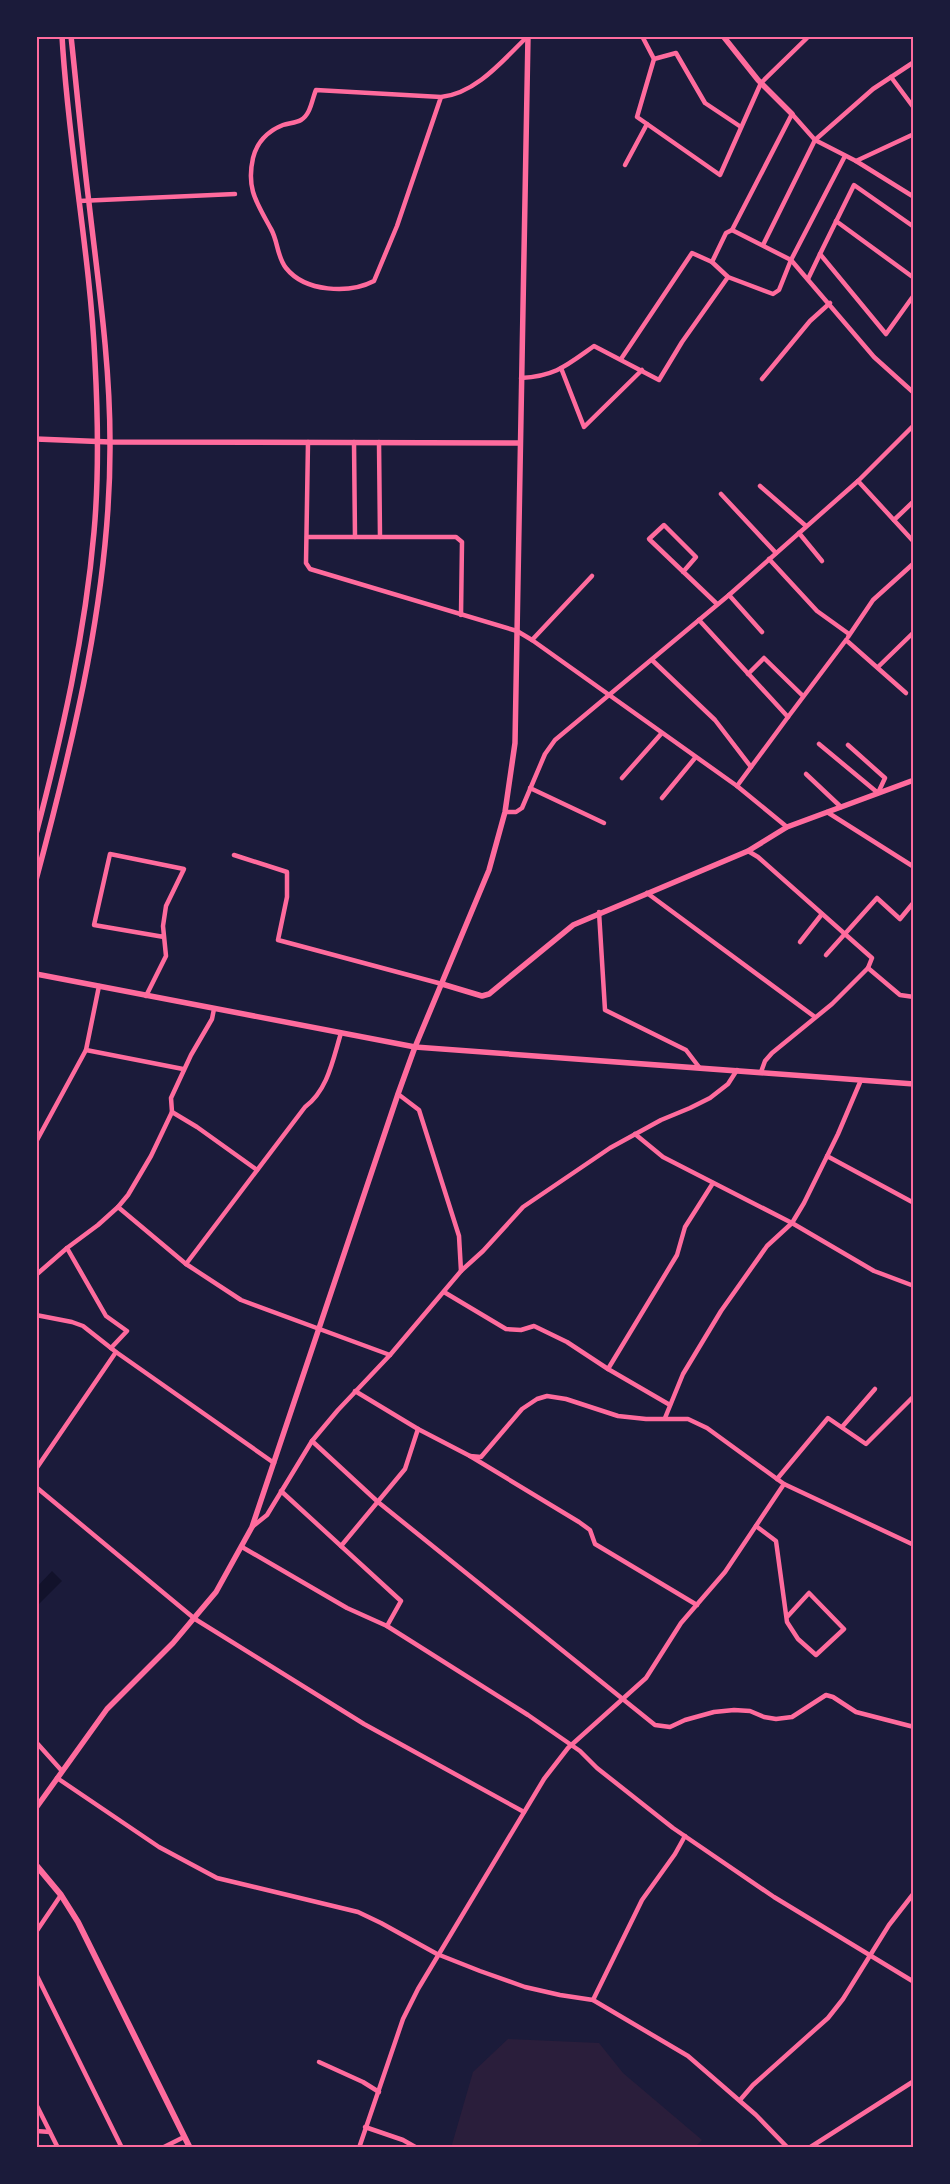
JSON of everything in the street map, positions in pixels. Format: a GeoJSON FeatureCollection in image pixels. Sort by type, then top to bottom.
{"type":"FeatureCollection","features":[{"type":"Feature","properties":{"kind":"main road"},"geometry":{"type":"LineString","coordinates":[[36,1865],[61,1895],[84,1934],[190,2148]]}},
{"type":"Feature","properties":{"kind":"street"},"geometry":{"type":"LineString","coordinates":[[36,834],[63,724],[85,607],[94,531],[96,442],[92,318],[65,95],[62,36]]}},
{"type":"Feature","properties":{"kind":"street"},"geometry":{"type":"LineString","coordinates":[[36,880],[67,756],[97,607],[106,534],[110,442],[104,321],[88,200],[71,36]]}},
{"type":"Feature","properties":{"kind":"street"},"geometry":{"type":"LineString","coordinates":[[441,97],[397,226],[374,281],[365,286],[338,289],[305,283],[294,276],[285,267],[272,232],[253,197],[251,184],[253,159],[257,148],[266,134],[302,119],[308,112],[316,90],[441,97],[454,96],[468,90],[489,74],[528,36]]}},
{"type":"Feature","properties":{"kind":"street"},"geometry":{"type":"LineString","coordinates":[[36,1808],[107,1708],[194,1619],[216,1592],[252,1527],[398,1094],[415,1047],[483,890],[505,812],[515,743],[528,36]]}},
{"type":"Feature","properties":{"kind":"street"},"geometry":{"type":"LineString","coordinates":[[642,36],[654,59],[637,117],[720,174],[761,83],[807,38]]}},
{"type":"Feature","properties":{"kind":"street"},"geometry":{"type":"LineString","coordinates":[[723,36],[761,83],[815,140],[856,161],[914,197]]}},
{"type":"Feature","properties":{"kind":"street"},"geometry":{"type":"LineString","coordinates":[[654,59],[676,53],[705,103],[741,127]]}},
{"type":"Feature","properties":{"kind":"street"},"geometry":{"type":"LineString","coordinates":[[763,245],[815,140],[873,89],[914,62]]}},
{"type":"Feature","properties":{"kind":"street"},"geometry":{"type":"LineString","coordinates":[[891,77],[914,108]]}},
{"type":"Feature","properties":{"kind":"street"},"geometry":{"type":"LineString","coordinates":[[712,262],[726,233],[732,230],[792,114]]}},
{"type":"Feature","properties":{"kind":"street"},"geometry":{"type":"LineString","coordinates":[[625,165],[647,124]]}},
{"type":"Feature","properties":{"kind":"street"},"geometry":{"type":"LineString","coordinates":[[856,161],[914,134]]}},
{"type":"Feature","properties":{"kind":"street"},"geometry":{"type":"LineString","coordinates":[[621,359],[692,253],[712,262],[728,277],[773,294],[778,290],[791,260],[845,156]]}},
{"type":"Feature","properties":{"kind":"street"},"geometry":{"type":"LineString","coordinates":[[808,279],[854,185],[914,227]]}},
{"type":"Feature","properties":{"kind":"street"},"geometry":{"type":"LineString","coordinates":[[79,201],[235,194]]}},
{"type":"Feature","properties":{"kind":"street"},"geometry":{"type":"LineString","coordinates":[[836,221],[914,278]]}},
{"type":"Feature","properties":{"kind":"street"},"geometry":{"type":"LineString","coordinates":[[732,230],[791,260],[830,303],[874,357],[914,393]]}},
{"type":"Feature","properties":{"kind":"street"},"geometry":{"type":"LineString","coordinates":[[820,254],[886,334],[914,294]]}},
{"type":"Feature","properties":{"kind":"street"},"geometry":{"type":"LineString","coordinates":[[522,378],[547,376],[594,346],[660,380],[682,342],[728,277]]}},
{"type":"Feature","properties":{"kind":"street"},"geometry":{"type":"LineString","coordinates":[[762,379],[810,321],[830,303]]}},
{"type":"Feature","properties":{"kind":"street"},"geometry":{"type":"LineString","coordinates":[[562,368],[584,427],[642,370]]}},
{"type":"Feature","properties":{"kind":"street"},"geometry":{"type":"LineString","coordinates":[[505,812],[516,812],[522,808],[549,746],[729,595],[858,481],[914,424]]}},
{"type":"Feature","properties":{"kind":"street"},"geometry":{"type":"LineString","coordinates":[[36,439],[96,442],[520,443]]}},
{"type":"Feature","properties":{"kind":"street"},"geometry":{"type":"LineString","coordinates":[[308,442],[306,563],[310,569],[461,616],[517,631],[737,786],[787,827]]}},
{"type":"Feature","properties":{"kind":"street"},"geometry":{"type":"LineString","coordinates":[[354,442],[355,537]]}},
{"type":"Feature","properties":{"kind":"street"},"geometry":{"type":"LineString","coordinates":[[380,442],[380,537]]}},
{"type":"Feature","properties":{"kind":"street"},"geometry":{"type":"LineString","coordinates":[[858,481],[914,542]]}},
{"type":"Feature","properties":{"kind":"street"},"geometry":{"type":"LineString","coordinates":[[760,486],[806,526]]}},
{"type":"Feature","properties":{"kind":"street"},"geometry":{"type":"LineString","coordinates":[[721,494],[776,553]]}},
{"type":"Feature","properties":{"kind":"street"},"geometry":{"type":"LineString","coordinates":[[894,520],[914,501]]}},
{"type":"Feature","properties":{"kind":"street"},"geometry":{"type":"LineString","coordinates":[[683,572],[696,557],[664,525],[649,539],[683,572],[717,604]]}},
{"type":"Feature","properties":{"kind":"street"},"geometry":{"type":"LineString","coordinates":[[799,533],[822,561]]}},
{"type":"Feature","properties":{"kind":"street"},"geometry":{"type":"LineString","coordinates":[[307,536],[456,537],[462,542],[461,616]]}},
{"type":"Feature","properties":{"kind":"street"},"geometry":{"type":"LineString","coordinates":[[769,559],[817,611],[849,634]]}},
{"type":"Feature","properties":{"kind":"street"},"geometry":{"type":"LineString","coordinates":[[737,786],[846,640],[873,600],[914,563]]}},
{"type":"Feature","properties":{"kind":"street"},"geometry":{"type":"LineString","coordinates":[[532,640],[592,576]]}},
{"type":"Feature","properties":{"kind":"street"},"geometry":{"type":"LineString","coordinates":[[729,595],[762,632]]}},
{"type":"Feature","properties":{"kind":"street"},"geometry":{"type":"LineString","coordinates":[[699,620],[788,717]]}},
{"type":"Feature","properties":{"kind":"street"},"geometry":{"type":"LineString","coordinates":[[878,667],[914,632]]}},
{"type":"Feature","properties":{"kind":"street"},"geometry":{"type":"LineString","coordinates":[[846,640],[906,693]]}},
{"type":"Feature","properties":{"kind":"street"},"geometry":{"type":"LineString","coordinates":[[748,674],[764,658],[803,696]]}},
{"type":"Feature","properties":{"kind":"street"},"geometry":{"type":"LineString","coordinates":[[652,660],[716,720],[751,767]]}},
{"type":"Feature","properties":{"kind":"street"},"geometry":{"type":"LineString","coordinates":[[622,778],[661,734]]}},
{"type":"Feature","properties":{"kind":"street"},"geometry":{"type":"LineString","coordinates":[[819,744],[878,793]]}},
{"type":"Feature","properties":{"kind":"street"},"geometry":{"type":"LineString","coordinates":[[848,745],[885,778],[878,793]]}},
{"type":"Feature","properties":{"kind":"street"},"geometry":{"type":"LineString","coordinates":[[662,798],[696,758]]}},
{"type":"Feature","properties":{"kind":"street"},"geometry":{"type":"LineString","coordinates":[[806,774],[841,807]]}},
{"type":"Feature","properties":{"kind":"street"},"geometry":{"type":"LineString","coordinates":[[234,855],[287,872],[287,897],[278,940],[482,996],[489,994],[573,925],[599,912],[748,851],[787,827],[914,780]]}},
{"type":"Feature","properties":{"kind":"street"},"geometry":{"type":"LineString","coordinates":[[530,788],[604,823]]}},
{"type":"Feature","properties":{"kind":"street"},"geometry":{"type":"LineString","coordinates":[[828,812],[914,867]]}},
{"type":"Feature","properties":{"kind":"street"},"geometry":{"type":"LineString","coordinates":[[748,851],[758,857],[872,958],[868,968],[832,1004],[772,1053],[765,1061],[761,1072]]}},
{"type":"Feature","properties":{"kind":"street"},"geometry":{"type":"LineString","coordinates":[[146,996],[166,956],[164,938],[166,906],[184,868],[110,854],[94,925],[164,938]]}},
{"type":"Feature","properties":{"kind":"street"},"geometry":{"type":"LineString","coordinates":[[647,893],[815,1017]]}},
{"type":"Feature","properties":{"kind":"street"},"geometry":{"type":"LineString","coordinates":[[826,955],[877,898],[900,919],[914,902]]}},
{"type":"Feature","properties":{"kind":"street"},"geometry":{"type":"LineString","coordinates":[[599,912],[605,1010],[686,1050],[699,1067]]}},
{"type":"Feature","properties":{"kind":"street"},"geometry":{"type":"LineString","coordinates":[[800,942],[822,914]]}},
{"type":"Feature","properties":{"kind":"street"},"geometry":{"type":"LineString","coordinates":[[868,968],[900,995],[914,997]]}},
{"type":"Feature","properties":{"kind":"street"},"geometry":{"type":"LineString","coordinates":[[36,974],[415,1047],[914,1084]]}},
{"type":"Feature","properties":{"kind":"street"},"geometry":{"type":"LineString","coordinates":[[36,1142],[86,1050],[99,986]]}},
{"type":"Feature","properties":{"kind":"street"},"geometry":{"type":"LineString","coordinates":[[36,1275],[118,1207],[134,1185],[172,1112],[171,1098],[183,1070],[208,1026],[214,1009]]}},
{"type":"Feature","properties":{"kind":"street"},"geometry":{"type":"LineString","coordinates":[[186,1264],[305,1107],[321,1091],[341,1033]]}},
{"type":"Feature","properties":{"kind":"street"},"geometry":{"type":"LineString","coordinates":[[86,1050],[183,1070]]}},
{"type":"Feature","properties":{"kind":"street"},"geometry":{"type":"LineString","coordinates":[[252,1527],[267,1514],[312,1441],[355,1390],[390,1355],[461,1271],[483,1251],[523,1206],[610,1148],[661,1120],[710,1098],[728,1084],[737,1070]]}},
{"type":"Feature","properties":{"kind":"street"},"geometry":{"type":"LineString","coordinates":[[666,1418],[695,1351],[767,1246],[792,1223],[827,1156],[861,1080]]}},
{"type":"Feature","properties":{"kind":"street"},"geometry":{"type":"LineString","coordinates":[[398,1094],[419,1110],[459,1236],[461,1271]]}},
{"type":"Feature","properties":{"kind":"street"},"geometry":{"type":"LineString","coordinates":[[172,1112],[197,1127],[257,1170]]}},
{"type":"Feature","properties":{"kind":"street"},"geometry":{"type":"LineString","coordinates":[[635,1134],[663,1157],[792,1223],[874,1271],[914,1286]]}},
{"type":"Feature","properties":{"kind":"street"},"geometry":{"type":"LineString","coordinates":[[827,1156],[914,1203]]}},
{"type":"Feature","properties":{"kind":"street"},"geometry":{"type":"LineString","coordinates":[[608,1370],[677,1255],[685,1227],[713,1182]]}},
{"type":"Feature","properties":{"kind":"street"},"geometry":{"type":"LineString","coordinates":[[118,1207],[186,1264],[241,1300],[390,1355]]}},
{"type":"Feature","properties":{"kind":"street"},"geometry":{"type":"LineString","coordinates":[[67,1248],[106,1316],[127,1331],[111,1348]]}},
{"type":"Feature","properties":{"kind":"street"},"geometry":{"type":"LineString","coordinates":[[444,1292],[506,1329],[521,1330],[534,1326],[567,1342],[608,1370],[670,1405]]}},
{"type":"Feature","properties":{"kind":"street"},"geometry":{"type":"LineString","coordinates":[[36,1315],[83,1326],[116,1352],[274,1463]]}},
{"type":"Feature","properties":{"kind":"street"},"geometry":{"type":"LineString","coordinates":[[36,1468],[116,1352]]}},
{"type":"Feature","properties":{"kind":"street"},"geometry":{"type":"LineString","coordinates":[[842,1427],[875,1388]]}},
{"type":"Feature","properties":{"kind":"street"},"geometry":{"type":"LineString","coordinates":[[355,1390],[418,1429],[470,1456],[579,1522],[590,1530],[595,1544],[697,1605]]}},
{"type":"Feature","properties":{"kind":"street"},"geometry":{"type":"LineString","coordinates":[[470,1456],[480,1457],[522,1409],[537,1399],[547,1396],[566,1399],[618,1416],[646,1419],[688,1419],[702,1425],[784,1484],[914,1545]]}},
{"type":"Feature","properties":{"kind":"street"},"geometry":{"type":"LineString","coordinates":[[777,1479],[828,1418],[866,1444],[914,1396]]}},
{"type":"Feature","properties":{"kind":"street"},"geometry":{"type":"LineString","coordinates":[[341,1546],[405,1469],[418,1429]]}},
{"type":"Feature","properties":{"kind":"street"},"geometry":{"type":"LineString","coordinates":[[312,1441],[378,1502],[655,1725],[670,1727],[714,1712],[734,1710],[750,1711],[764,1717],[776,1719],[792,1717],[826,1695],[833,1697],[856,1712],[914,1727]]}},
{"type":"Feature","properties":{"kind":"street"},"geometry":{"type":"LineString","coordinates":[[359,2148],[403,2019],[437,1954],[544,1780],[571,1745],[646,1678],[681,1623],[725,1572],[784,1484]]}},
{"type":"Feature","properties":{"kind":"street"},"geometry":{"type":"LineString","coordinates":[[36,1488],[194,1619],[364,1724],[524,1812]]}},
{"type":"Feature","properties":{"kind":"street"},"geometry":{"type":"LineString","coordinates":[[281,1492],[401,1601],[388,1626]]}},
{"type":"Feature","properties":{"kind":"street"},"geometry":{"type":"LineString","coordinates":[[756,1526],[776,1542],[787,1617],[798,1639],[816,1655],[844,1629],[809,1593],[787,1617]]}},
{"type":"Feature","properties":{"kind":"street"},"geometry":{"type":"LineString","coordinates":[[242,1547],[347,1608],[388,1626],[528,1715],[571,1745],[597,1768],[685,1836],[774,1897],[914,1982]]}},
{"type":"Feature","properties":{"kind":"street"},"geometry":{"type":"LineString","coordinates":[[36,1742],[62,1771]]}},
{"type":"Feature","properties":{"kind":"street"},"geometry":{"type":"LineString","coordinates":[[57,1778],[159,1847],[198,1870],[217,1878],[358,1912],[437,1954],[525,1987],[593,2000],[672,2046],[740,2100],[788,2148]]}},
{"type":"Feature","properties":{"kind":"street"},"geometry":{"type":"LineString","coordinates":[[593,2000],[642,1900],[675,1854],[685,1836]]}},
{"type":"Feature","properties":{"kind":"street"},"geometry":{"type":"LineString","coordinates":[[740,2100],[753,2085],[828,2018],[843,1999],[870,1954],[914,1893]]}},
{"type":"Feature","properties":{"kind":"street"},"geometry":{"type":"LineString","coordinates":[[36,1932],[61,1895]]}},
{"type":"Feature","properties":{"kind":"street"},"geometry":{"type":"LineString","coordinates":[[36,1974],[122,2148]]}},
{"type":"Feature","properties":{"kind":"street"},"geometry":{"type":"LineString","coordinates":[[319,2062],[364,2082],[379,2092]]}},
{"type":"Feature","properties":{"kind":"street"},"geometry":{"type":"LineString","coordinates":[[809,2148],[914,2082]]}},
{"type":"Feature","properties":{"kind":"street"},"geometry":{"type":"LineString","coordinates":[[36,2104],[58,2148]]}},
{"type":"Feature","properties":{"kind":"street"},"geometry":{"type":"LineString","coordinates":[[365,2127],[403,2140],[417,2148]]}},
{"type":"Feature","properties":{"kind":"street"},"geometry":{"type":"LineString","coordinates":[[36,2132],[50,2132]]}},
{"type":"Feature","properties":{"kind":"street"},"geometry":{"type":"LineString","coordinates":[[162,2148],[184,2137]]}},
{"type":"Feature","properties":{"kind":"shaded area"},"geometry":{"type":"Polygon","coordinates":[[[52,1571],[62,1581],[39,1604],[36,1601],[36,1588],[52,1571]]]}},
{"type":"Feature","properties":{"kind":"shaded area"},"geometry":{"type":"Polygon","coordinates":[[[508,2039],[599,2043],[623,2073],[702,2140],[694,2148],[451,2148],[473,2072],[508,2039]]]}}]}
